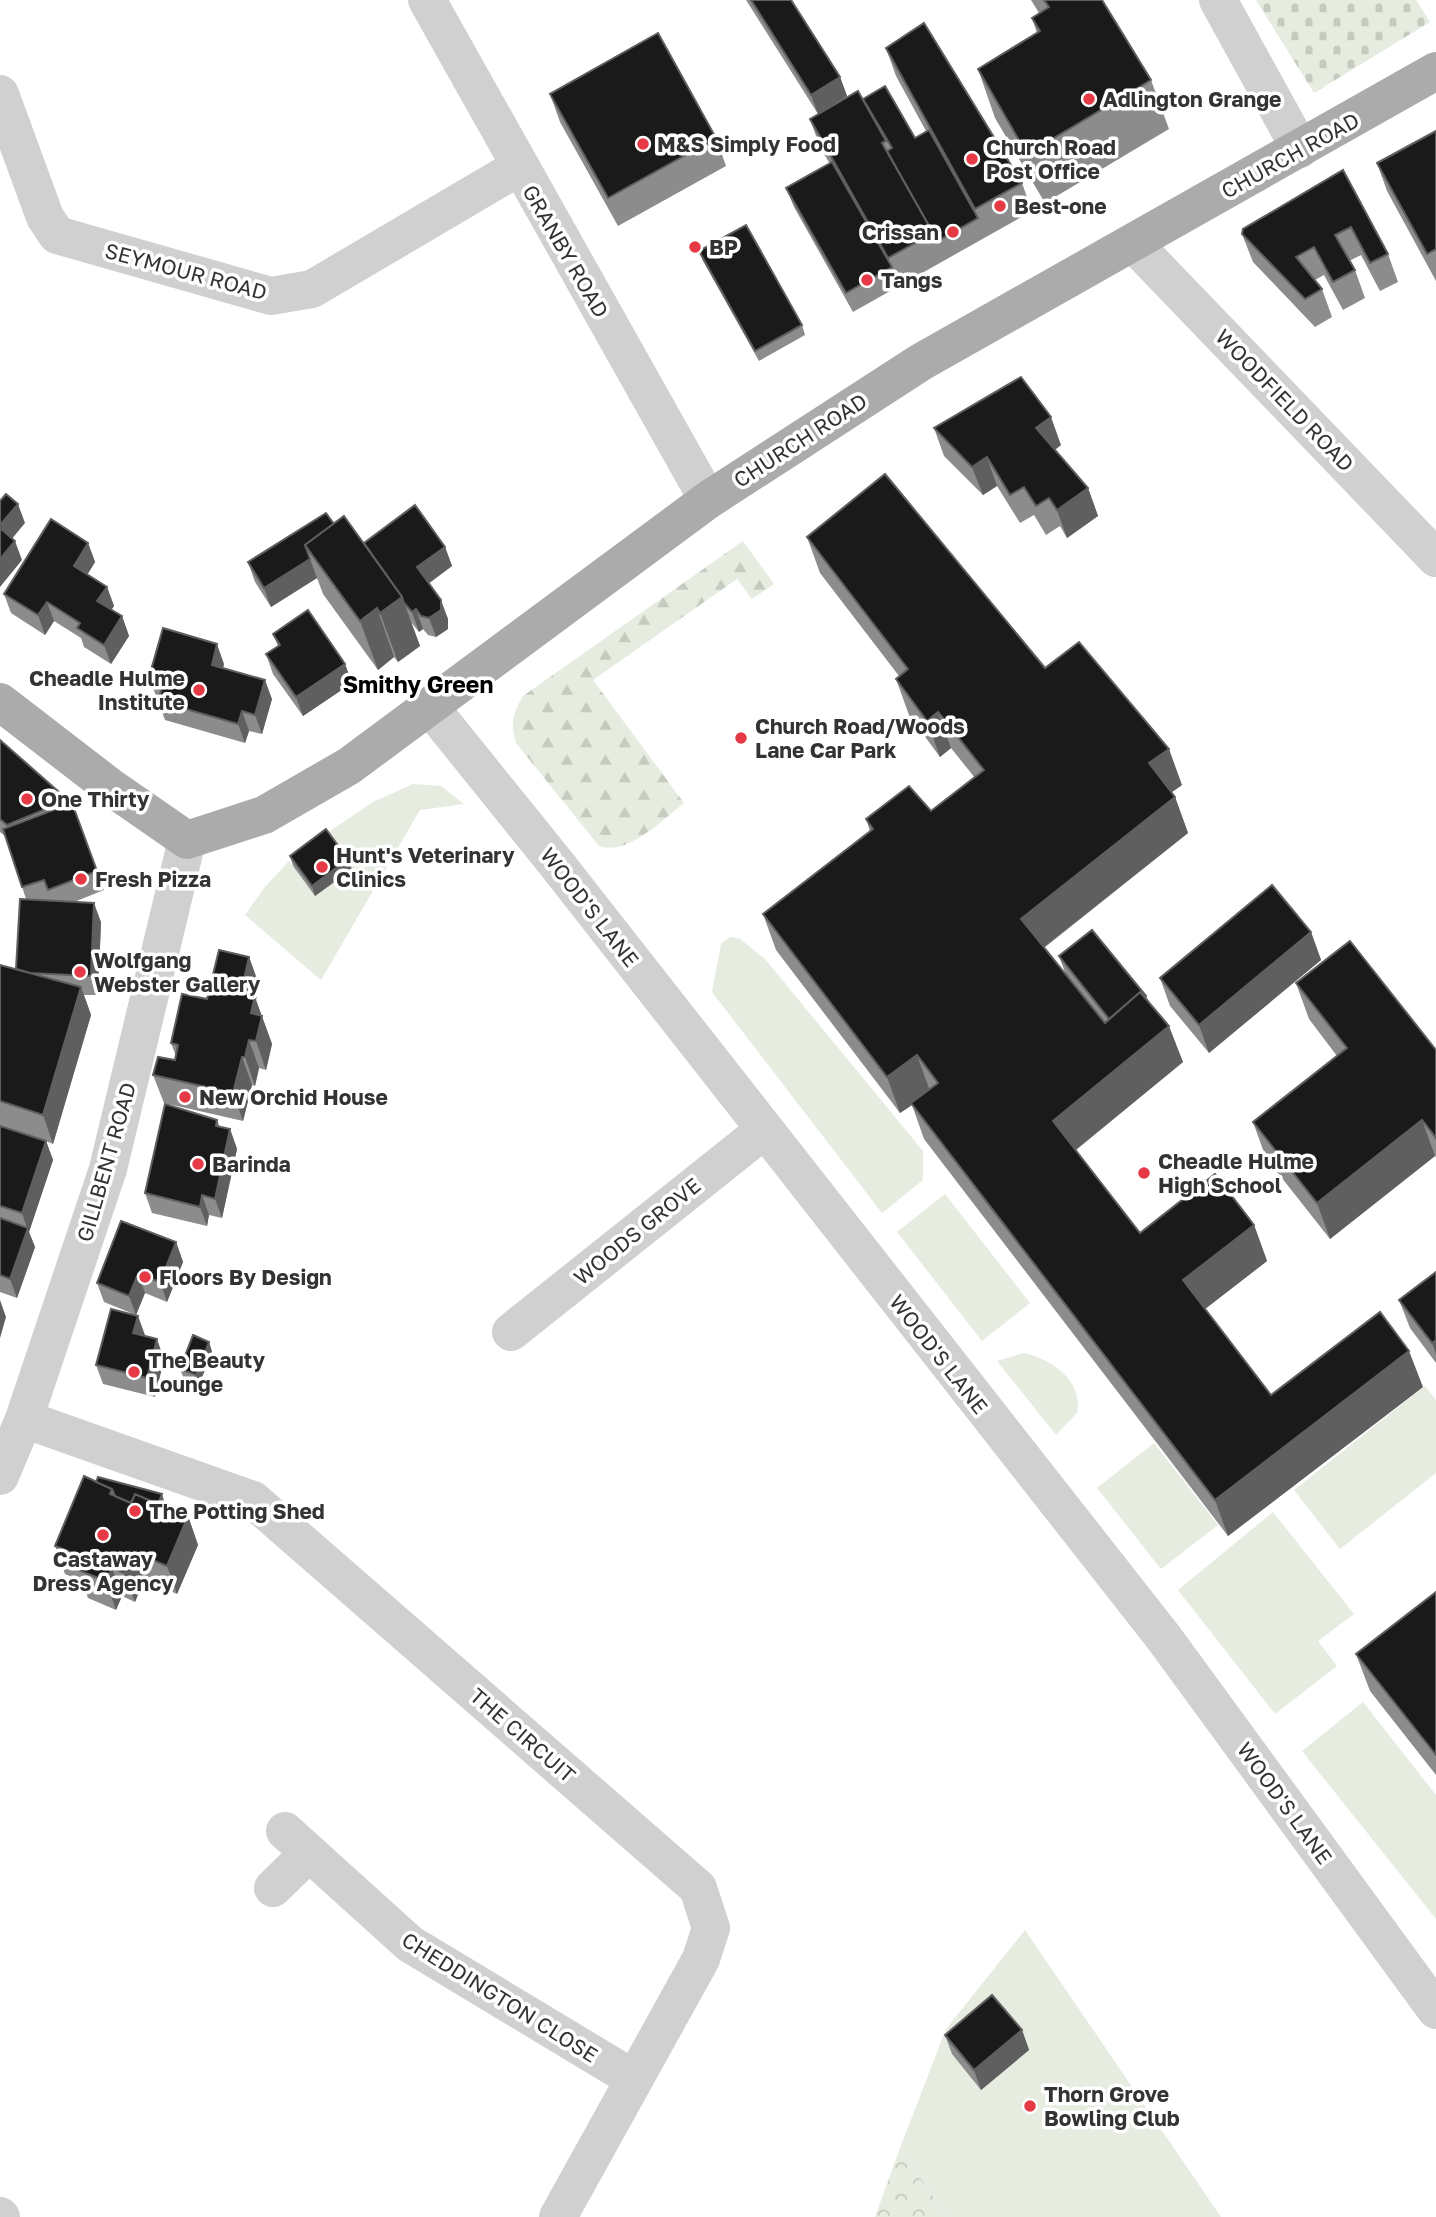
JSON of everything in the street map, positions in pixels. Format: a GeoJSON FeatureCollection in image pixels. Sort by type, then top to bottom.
{"type":"FeatureCollection","features":[{"type":"Feature","properties":{"kind":"main road","name":"CHURCH ROAD"},"geometry":{"type":"LineString","coordinates":[[187,840],[264,815],[349,766],[708,500],[921,362],[1436,71]]}},
{"type":"Feature","properties":{"kind":"main road"},"geometry":{"type":"LineString","coordinates":[[0,702],[109,786],[187,840]]}},
{"type":"Feature","properties":{"kind":"street","name":"GRANBY ROAD"},"geometry":{"type":"LineString","coordinates":[[427,0],[708,500]]}},
{"type":"Feature","properties":{"kind":"street"},"geometry":{"type":"LineString","coordinates":[[1217,0],[1300,149]]}},
{"type":"Feature","properties":{"kind":"street","name":"SEYMOUR ROAD"},"geometry":{"type":"LineString","coordinates":[[0,94],[46,217],[57,235],[271,296],[312,289],[519,167]]}},
{"type":"Feature","properties":{"kind":"street","name":"WOODFIELD ROAD"},"geometry":{"type":"LineString","coordinates":[[1133,243],[1436,558]]}},
{"type":"Feature","properties":{"kind":"street","name":"WOOD'S LANE"},"geometry":{"type":"LineString","coordinates":[[430,707],[555,862],[763,1131],[1164,1638],[1436,2010]]}},
{"type":"Feature","properties":{"kind":"street","name":"GILLBENT ROAD"},"geometry":{"type":"LineString","coordinates":[[0,1476],[24,1419],[108,1169],[187,840]]}},
{"type":"Feature","properties":{"kind":"street","name":"WOODS GROVE"},"geometry":{"type":"LineString","coordinates":[[511,1332],[763,1131]]}},
{"type":"Feature","properties":{"kind":"street","name":"THE CIRCUIT"},"geometry":{"type":"LineString","coordinates":[[24,1419],[253,1500],[698,1888],[711,1928],[701,1959],[558,2217]]}},
{"type":"Feature","properties":{"kind":"street","name":"CHEDDINGTON CLOSE"},"geometry":{"type":"LineString","coordinates":[[273,1888],[297,1842],[410,1944],[634,2079]]}},
{"type":"Feature","properties":{"kind":"green space"},"geometry":{"type":"Polygon","coordinates":[[[1256,0],[1416,0],[1430,22],[1314,93],[1256,0]]]}},
{"type":"Feature","properties":{"kind":"green space"},"geometry":{"type":"Polygon","coordinates":[[[743,541],[774,584],[752,599],[737,579],[593,680],[684,803],[633,841],[610,848],[599,846],[516,743],[513,718],[517,708],[523,696],[743,541]]]}},
{"type":"Feature","properties":{"kind":"green space"},"geometry":{"type":"Polygon","coordinates":[[[413,784],[441,786],[464,804],[420,810],[321,980],[245,915],[264,888],[289,861],[315,896],[326,834],[373,802],[413,784]]]}},
{"type":"Feature","properties":{"kind":"green space"},"geometry":{"type":"Polygon","coordinates":[[[730,937],[740,939],[765,959],[923,1151],[923,1180],[882,1213],[712,992],[721,944],[730,937]]]}},
{"type":"Feature","properties":{"kind":"green space"},"geometry":{"type":"Polygon","coordinates":[[[945,1194],[1030,1303],[982,1341],[897,1232],[945,1194]]]}},
{"type":"Feature","properties":{"kind":"green space"},"geometry":{"type":"Polygon","coordinates":[[[1024,1353],[1055,1366],[1075,1391],[1077,1413],[1056,1435],[997,1361],[1024,1353]]]}},
{"type":"Feature","properties":{"kind":"green space"},"geometry":{"type":"Polygon","coordinates":[[[1425,1386],[1436,1400],[1436,1473],[1340,1549],[1294,1490],[1425,1386]]]}},
{"type":"Feature","properties":{"kind":"green space"},"geometry":{"type":"Polygon","coordinates":[[[1154,1443],[1218,1525],[1161,1569],[1097,1488],[1154,1443]]]}},
{"type":"Feature","properties":{"kind":"green space"},"geometry":{"type":"Polygon","coordinates":[[[1273,1512],[1354,1614],[1318,1641],[1337,1666],[1275,1714],[1178,1590],[1273,1512]]]}},
{"type":"Feature","properties":{"kind":"green space"},"geometry":{"type":"Polygon","coordinates":[[[1363,1702],[1436,1795],[1436,1919],[1302,1751],[1363,1702]]]}},
{"type":"Feature","properties":{"kind":"green space","name":"Thorn Grove Bowling Club"},"geometry":{"type":"Polygon","coordinates":[[[1025,1930],[1221,2217],[947,2217],[900,2148],[946,2029],[1025,1930]]]}},
{"type":"Feature","properties":{"kind":"green space"},"geometry":{"type":"Polygon","coordinates":[[[900,2148],[947,2217],[875,2217],[900,2148]]]}},
{"type":"Feature","properties":{"kind":"building"},"geometry":{"type":"Polygon","coordinates":[[[751,0],[791,0],[840,77],[811,95],[751,0]]]}},
{"type":"Feature","properties":{"kind":"building"},"geometry":{"type":"Polygon","coordinates":[[[1044,0],[1102,0],[1151,80],[1027,154],[978,69],[1040,31],[1032,18],[1049,7],[1044,0]]]}},
{"type":"Feature","properties":{"kind":"building"},"geometry":{"type":"Polygon","coordinates":[[[924,23],[1022,183],[975,209],[886,48],[924,23]]]}},
{"type":"Feature","properties":{"kind":"building","name":"M&S Simply Food"},"geometry":{"type":"Polygon","coordinates":[[[658,33],[716,138],[608,198],[550,94],[658,33]]]}},
{"type":"Feature","properties":{"kind":"building"},"geometry":{"type":"Polygon","coordinates":[[[885,86],[915,138],[929,130],[978,218],[936,242],[887,151],[892,148],[863,99],[885,86]]]}},
{"type":"Feature","properties":{"kind":"building"},"geometry":{"type":"Polygon","coordinates":[[[858,91],[886,141],[882,143],[933,233],[888,258],[810,119],[858,91]]]}},
{"type":"Feature","properties":{"kind":"building"},"geometry":{"type":"Polygon","coordinates":[[[1436,131],[1436,249],[1427,254],[1377,163],[1436,131]]]}},
{"type":"Feature","properties":{"kind":"building"},"geometry":{"type":"Polygon","coordinates":[[[832,162],[892,267],[846,293],[786,188],[832,162]]]}},
{"type":"Feature","properties":{"kind":"building"},"geometry":{"type":"Polygon","coordinates":[[[1343,170],[1388,254],[1370,263],[1351,227],[1335,235],[1355,270],[1333,282],[1314,247],[1296,257],[1322,289],[1305,299],[1242,234],[1243,229],[1343,170]]]}},
{"type":"Feature","properties":{"kind":"building"},"geometry":{"type":"Polygon","coordinates":[[[746,225],[802,325],[755,351],[699,251],[746,225]]]}},
{"type":"Feature","properties":{"kind":"building"},"geometry":{"type":"Polygon","coordinates":[[[1021,377],[1051,417],[1036,428],[1088,488],[1057,510],[1049,498],[1036,506],[1024,487],[1010,495],[987,457],[972,467],[934,428],[1021,377]]]}},
{"type":"Feature","properties":{"kind":"building"},"geometry":{"type":"Polygon","coordinates":[[[885,474],[1045,668],[1079,642],[1169,749],[1149,763],[1175,797],[1021,919],[1105,1023],[1140,992],[1169,1026],[1053,1121],[1140,1233],[1215,1174],[1254,1225],[1183,1280],[1271,1395],[1380,1312],[1409,1351],[1215,1500],[911,1103],[938,1083],[917,1055],[887,1077],[763,914],[873,829],[866,819],[909,786],[931,811],[984,770],[938,712],[927,721],[896,679],[908,669],[807,537],[885,474]]]}},
{"type":"Feature","properties":{"kind":"building"},"geometry":{"type":"Polygon","coordinates":[[[6,494],[18,504],[0,525],[0,501],[6,494]]]}},
{"type":"Feature","properties":{"kind":"building"},"geometry":{"type":"Polygon","coordinates":[[[415,505],[445,547],[417,567],[441,600],[441,610],[429,618],[421,616],[416,609],[412,612],[404,603],[364,543],[415,505]]]}},
{"type":"Feature","properties":{"kind":"building"},"geometry":{"type":"Polygon","coordinates":[[[326,513],[334,524],[305,545],[310,559],[264,588],[248,562],[326,513]]]}},
{"type":"Feature","properties":{"kind":"building"},"geometry":{"type":"Polygon","coordinates":[[[344,516],[402,597],[380,613],[377,608],[360,621],[305,545],[344,516]]]}},
{"type":"Feature","properties":{"kind":"building"},"geometry":{"type":"Polygon","coordinates":[[[51,519],[88,543],[74,566],[107,587],[97,601],[122,616],[104,645],[77,628],[80,623],[47,602],[38,615],[4,594],[51,519]]]}},
{"type":"Feature","properties":{"kind":"building"},"geometry":{"type":"Polygon","coordinates":[[[0,528],[15,541],[0,559],[0,528]]]}},
{"type":"Feature","properties":{"kind":"building"},"geometry":{"type":"Polygon","coordinates":[[[308,610],[345,664],[296,697],[266,654],[280,645],[273,634],[308,610]]]}},
{"type":"Feature","properties":{"kind":"building","name":"Cheadle Hulme Institute"},"geometry":{"type":"Polygon","coordinates":[[[163,628],[217,644],[212,665],[265,680],[255,715],[242,711],[238,724],[158,701],[164,681],[149,677],[163,628]]]}},
{"type":"Feature","properties":{"kind":"building"},"geometry":{"type":"Polygon","coordinates":[[[0,740],[68,800],[7,825],[0,819],[0,740]]]}},
{"type":"Feature","properties":{"kind":"building"},"geometry":{"type":"Polygon","coordinates":[[[72,803],[97,871],[48,890],[44,880],[22,887],[3,829],[72,803]]]}},
{"type":"Feature","properties":{"kind":"building","name":"Hunt's Veterinary Clinics"},"geometry":{"type":"Polygon","coordinates":[[[326,829],[348,859],[312,886],[290,856],[326,829]]]}},
{"type":"Feature","properties":{"kind":"building"},"geometry":{"type":"Polygon","coordinates":[[[1272,885],[1311,932],[1199,1025],[1160,978],[1272,885]]]}},
{"type":"Feature","properties":{"kind":"building"},"geometry":{"type":"Polygon","coordinates":[[[20,899],[94,903],[91,976],[30,973],[16,969],[20,899]]]}},
{"type":"Feature","properties":{"kind":"building"},"geometry":{"type":"Polygon","coordinates":[[[1092,930],[1146,996],[1140,992],[1109,1019],[1059,956],[1092,930]]]}},
{"type":"Feature","properties":{"kind":"building"},"geometry":{"type":"Polygon","coordinates":[[[1350,941],[1436,1050],[1436,1138],[1422,1120],[1317,1203],[1253,1122],[1347,1048],[1296,983],[1350,941]]]}},
{"type":"Feature","properties":{"kind":"building"},"geometry":{"type":"Polygon","coordinates":[[[219,950],[249,957],[241,993],[255,996],[251,1013],[262,1016],[256,1041],[249,1040],[245,1057],[242,1057],[233,1093],[153,1075],[158,1057],[175,1060],[178,1045],[171,1043],[182,994],[207,999],[219,950]]]}},
{"type":"Feature","properties":{"kind":"building"},"geometry":{"type":"Polygon","coordinates":[[[0,965],[81,987],[43,1115],[0,1101],[0,965]]]}},
{"type":"Feature","properties":{"kind":"building","name":"Barinda"},"geometry":{"type":"Polygon","coordinates":[[[165,1104],[217,1120],[216,1126],[230,1129],[215,1199],[202,1195],[200,1207],[145,1193],[165,1104]]]}},
{"type":"Feature","properties":{"kind":"building"},"geometry":{"type":"Polygon","coordinates":[[[0,1126],[46,1141],[22,1213],[0,1206],[0,1126]]]}},
{"type":"Feature","properties":{"kind":"building"},"geometry":{"type":"Polygon","coordinates":[[[0,1218],[28,1228],[10,1279],[0,1275],[0,1218]]]}},
{"type":"Feature","properties":{"kind":"building"},"geometry":{"type":"Polygon","coordinates":[[[121,1221],[176,1242],[160,1282],[138,1274],[129,1296],[97,1283],[121,1221]]]}},
{"type":"Feature","properties":{"kind":"building"},"geometry":{"type":"Polygon","coordinates":[[[1436,1272],[1436,1340],[1432,1343],[1399,1300],[1436,1272]]]}},
{"type":"Feature","properties":{"kind":"building"},"geometry":{"type":"Polygon","coordinates":[[[111,1309],[138,1316],[133,1333],[157,1339],[147,1378],[96,1365],[111,1309]]]}},
{"type":"Feature","properties":{"kind":"building"},"geometry":{"type":"Polygon","coordinates":[[[193,1335],[209,1342],[196,1375],[180,1369],[193,1335]]]}},
{"type":"Feature","properties":{"kind":"building"},"geometry":{"type":"Polygon","coordinates":[[[84,1476],[112,1489],[110,1494],[131,1503],[135,1494],[188,1516],[167,1566],[134,1552],[124,1573],[112,1568],[106,1581],[78,1570],[83,1557],[55,1546],[84,1476]]]}},
{"type":"Feature","properties":{"kind":"building"},"geometry":{"type":"Polygon","coordinates":[[[98,1477],[162,1494],[158,1504],[135,1494],[131,1503],[115,1496],[112,1489],[96,1482],[98,1477]]]}},
{"type":"Feature","properties":{"kind":"building"},"geometry":{"type":"Polygon","coordinates":[[[1436,1592],[1436,1755],[1356,1654],[1436,1592]]]}},
{"type":"Feature","properties":{"kind":"building"},"geometry":{"type":"Polygon","coordinates":[[[992,1995],[1022,2030],[974,2070],[945,2035],[992,1995]]]}},
{"type":"Feature","properties":{"kind":"place","name":"Adlington Grange"},"geometry":{"type":"Point","coordinates":[1089,99]}},
{"type":"Feature","properties":{"kind":"place","name":"M&S Simply Food"},"geometry":{"type":"Point","coordinates":[643,144]}},
{"type":"Feature","properties":{"kind":"place","name":"Church Road Post Office"},"geometry":{"type":"Point","coordinates":[972,159]}},
{"type":"Feature","properties":{"kind":"place","name":"Best-one"},"geometry":{"type":"Point","coordinates":[1000,206]}},
{"type":"Feature","properties":{"kind":"place","name":"Crissan"},"geometry":{"type":"Point","coordinates":[953,232]}},
{"type":"Feature","properties":{"kind":"place","name":"BP"},"geometry":{"type":"Point","coordinates":[695,247]}},
{"type":"Feature","properties":{"kind":"place","name":"Tangs"},"geometry":{"type":"Point","coordinates":[867,280]}},
{"type":"Feature","properties":{"kind":"place","name":"Cheadle Hulme Institute"},"geometry":{"type":"Point","coordinates":[199,690]}},
{"type":"Feature","properties":{"kind":"place","name":"Church Road/Woods Lane Car Park"},"geometry":{"type":"Point","coordinates":[741,738]}},
{"type":"Feature","properties":{"kind":"place","name":"One Thirty"},"geometry":{"type":"Point","coordinates":[27,799]}},
{"type":"Feature","properties":{"kind":"place","name":"Hunt's Veterinary Clinics"},"geometry":{"type":"Point","coordinates":[322,867]}},
{"type":"Feature","properties":{"kind":"place","name":"Fresh Pizza"},"geometry":{"type":"Point","coordinates":[81,879]}},
{"type":"Feature","properties":{"kind":"place","name":"Wolfgang Webster Gallery"},"geometry":{"type":"Point","coordinates":[80,972]}},
{"type":"Feature","properties":{"kind":"place","name":"New Orchid House"},"geometry":{"type":"Point","coordinates":[185,1097]}},
{"type":"Feature","properties":{"kind":"place","name":"Barinda"},"geometry":{"type":"Point","coordinates":[198,1164]}},
{"type":"Feature","properties":{"kind":"place","name":"Cheadle Hulme High School"},"geometry":{"type":"Point","coordinates":[1144,1173]}},
{"type":"Feature","properties":{"kind":"place","name":"Floors By Design"},"geometry":{"type":"Point","coordinates":[145,1277]}},
{"type":"Feature","properties":{"kind":"place","name":"The Beauty Lounge"},"geometry":{"type":"Point","coordinates":[134,1372]}},
{"type":"Feature","properties":{"kind":"place","name":"The Potting Shed"},"geometry":{"type":"Point","coordinates":[135,1511]}},
{"type":"Feature","properties":{"kind":"place","name":"Castaway Dress Agency"},"geometry":{"type":"Point","coordinates":[103,1535]}},
{"type":"Feature","properties":{"kind":"place","name":"Thorn Grove Bowling Club"},"geometry":{"type":"Point","coordinates":[1030,2106]}},
{"type":"Feature","properties":{"kind":"district","name":"Smithy Green"},"geometry":{"type":"Point","coordinates":[418,684]}}]}
